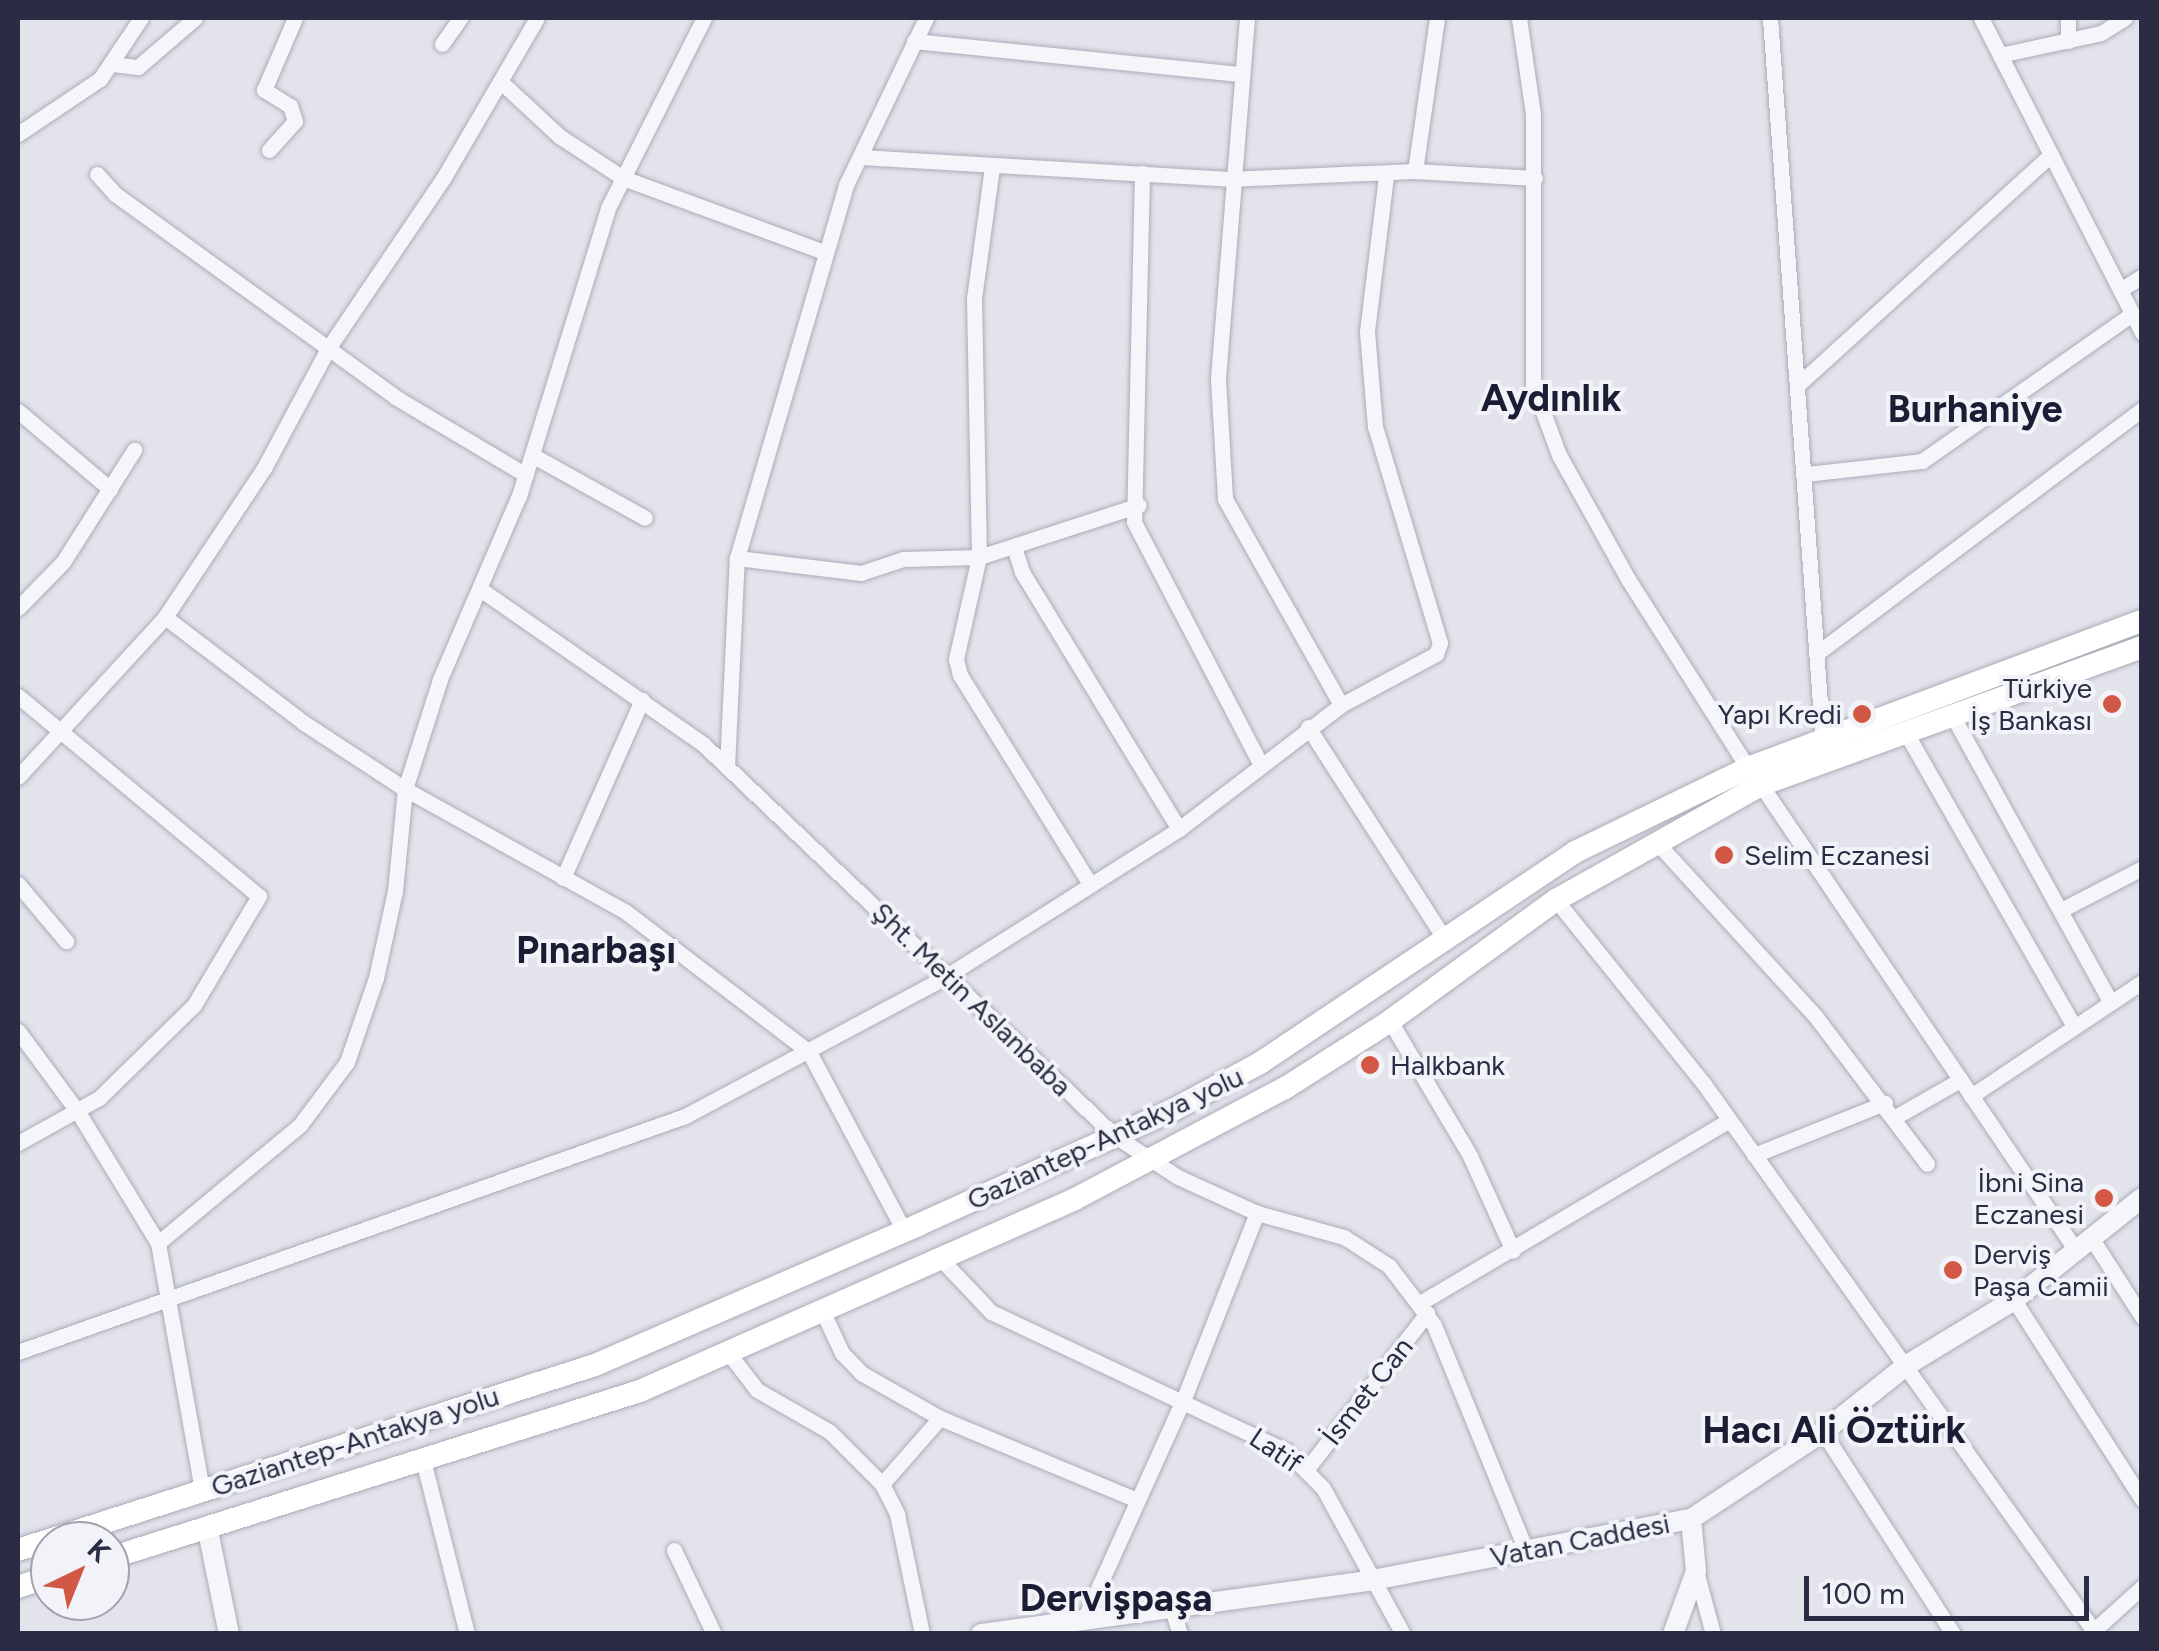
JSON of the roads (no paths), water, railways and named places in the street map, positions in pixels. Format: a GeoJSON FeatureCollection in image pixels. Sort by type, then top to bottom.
{"type":"FeatureCollection","features":[{"type":"Feature","properties":{"kind":"main road","name":"Gaziantep-Antakya yolu"},"geometry":{"type":"LineString","coordinates":[[18,1550],[595,1365],[904,1230],[1115,1136],[1275,1054],[1576,852],[1823,744],[2142,621]]}},
{"type":"Feature","properties":{"kind":"main road","name":"Gaziantep-Antakya yolu"},"geometry":{"type":"LineString","coordinates":[[130,1552],[208,1531],[422,1456],[640,1391],[939,1257],[1151,1159],[1285,1088],[1390,1022],[1556,900],[1660,846],[1755,777],[1906,733],[2142,647]]}},
{"type":"Feature","properties":{"kind":"street"},"geometry":{"type":"LineString","coordinates":[[18,134],[112,64],[141,18]]}},
{"type":"Feature","properties":{"kind":"street"},"geometry":{"type":"LineString","coordinates":[[112,64],[138,67],[196,18]]}},
{"type":"Feature","properties":{"kind":"street"},"geometry":{"type":"LineString","coordinates":[[269,150],[295,121],[290,106],[264,90],[295,18]]}},
{"type":"Feature","properties":{"kind":"street"},"geometry":{"type":"LineString","coordinates":[[442,44],[460,18]]}},
{"type":"Feature","properties":{"kind":"street"},"geometry":{"type":"LineString","coordinates":[[18,777],[165,618],[264,468],[329,347],[502,82],[537,18]]}},
{"type":"Feature","properties":{"kind":"street"},"geometry":{"type":"LineString","coordinates":[[158,1243],[300,1125],[347,1062],[376,978],[395,890],[405,789],[440,679],[526,475],[623,178],[664,86],[704,18]]}},
{"type":"Feature","properties":{"kind":"street"},"geometry":{"type":"LineString","coordinates":[[727,766],[737,558],[824,252],[861,157],[926,18]]}},
{"type":"Feature","properties":{"kind":"street"},"geometry":{"type":"LineString","coordinates":[[1246,18],[1229,179],[1218,380],[1225,499],[1341,705]]}},
{"type":"Feature","properties":{"kind":"street"},"geometry":{"type":"LineString","coordinates":[[1414,172],[1436,18]]}},
{"type":"Feature","properties":{"kind":"street"},"geometry":{"type":"LineString","coordinates":[[1519,18],[1534,114],[1533,385],[1558,455],[1628,579],[1755,777],[1960,1080],[2142,1317]]}},
{"type":"Feature","properties":{"kind":"street"},"geometry":{"type":"LineString","coordinates":[[1770,18],[1800,383],[1823,744]]}},
{"type":"Feature","properties":{"kind":"street"},"geometry":{"type":"LineString","coordinates":[[1982,18],[2142,332]]}},
{"type":"Feature","properties":{"kind":"street"},"geometry":{"type":"LineString","coordinates":[[2068,18],[2068,41]]}},
{"type":"Feature","properties":{"kind":"street"},"geometry":{"type":"LineString","coordinates":[[2000,55],[2068,41],[2125,18]]}},
{"type":"Feature","properties":{"kind":"street"},"geometry":{"type":"LineString","coordinates":[[914,41],[1239,74]]}},
{"type":"Feature","properties":{"kind":"street"},"geometry":{"type":"LineString","coordinates":[[502,82],[559,136],[623,178],[824,252]]}},
{"type":"Feature","properties":{"kind":"street"},"geometry":{"type":"LineString","coordinates":[[1800,383],[2051,154]]}},
{"type":"Feature","properties":{"kind":"street"},"geometry":{"type":"LineString","coordinates":[[861,157],[992,168],[1229,179],[1386,177],[1414,172],[1534,178]]}},
{"type":"Feature","properties":{"kind":"street"},"geometry":{"type":"LineString","coordinates":[[992,168],[974,298],[980,557],[955,644],[960,675],[1088,882]]}},
{"type":"Feature","properties":{"kind":"street"},"geometry":{"type":"LineString","coordinates":[[1142,172],[1138,504],[1134,522],[1151,564],[1260,764]]}},
{"type":"Feature","properties":{"kind":"street"},"geometry":{"type":"LineString","coordinates":[[97,174],[115,194],[395,397],[526,475]]}},
{"type":"Feature","properties":{"kind":"street"},"geometry":{"type":"LineString","coordinates":[[18,1352],[668,1123],[945,978],[1088,882],[1179,828],[1341,705],[1436,654],[1440,643],[1375,427],[1368,331],[1386,177]]}},
{"type":"Feature","properties":{"kind":"street"},"geometry":{"type":"LineString","coordinates":[[2120,290],[2142,276]]}},
{"type":"Feature","properties":{"kind":"street"},"geometry":{"type":"LineString","coordinates":[[1806,474],[1922,461],[2132,314]]}},
{"type":"Feature","properties":{"kind":"street"},"geometry":{"type":"LineString","coordinates":[[1816,654],[2142,409]]}},
{"type":"Feature","properties":{"kind":"street"},"geometry":{"type":"LineString","coordinates":[[18,411],[110,489]]}},
{"type":"Feature","properties":{"kind":"street"},"geometry":{"type":"LineString","coordinates":[[18,608],[64,562],[134,450]]}},
{"type":"Feature","properties":{"kind":"street"},"geometry":{"type":"LineString","coordinates":[[532,454],[645,518]]}},
{"type":"Feature","properties":{"kind":"street"},"geometry":{"type":"LineString","coordinates":[[737,558],[861,572],[902,559],[980,557],[1138,504]]}},
{"type":"Feature","properties":{"kind":"street"},"geometry":{"type":"LineString","coordinates":[[1014,547],[1022,572],[1179,828]]}},
{"type":"Feature","properties":{"kind":"street","name":"Şht. Metin Aslanbaba"},"geometry":{"type":"LineString","coordinates":[[480,589],[642,700],[727,766],[1115,1136],[1151,1159],[1257,1213],[1344,1237],[1389,1266],[1424,1308],[1526,1551]]}},
{"type":"Feature","properties":{"kind":"street"},"geometry":{"type":"LineString","coordinates":[[165,618],[405,789],[626,912],[809,1052],[904,1230]]}},
{"type":"Feature","properties":{"kind":"street"},"geometry":{"type":"LineString","coordinates":[[18,696],[260,896],[194,1005],[78,1112],[18,1144]]}},
{"type":"Feature","properties":{"kind":"street"},"geometry":{"type":"LineString","coordinates":[[563,878],[642,700]]}},
{"type":"Feature","properties":{"kind":"street"},"geometry":{"type":"LineString","coordinates":[[1950,714],[2063,908],[2112,1003]]}},
{"type":"Feature","properties":{"kind":"street"},"geometry":{"type":"LineString","coordinates":[[1308,728],[1444,938]]}},
{"type":"Feature","properties":{"kind":"street"},"geometry":{"type":"LineString","coordinates":[[1906,733],[2074,1026]]}},
{"type":"Feature","properties":{"kind":"street"},"geometry":{"type":"LineString","coordinates":[[1660,846],[1891,1109],[1927,1164]]}},
{"type":"Feature","properties":{"kind":"street"},"geometry":{"type":"LineString","coordinates":[[2063,908],[2142,868]]}},
{"type":"Feature","properties":{"kind":"street"},"geometry":{"type":"LineString","coordinates":[[18,884],[66,941]]}},
{"type":"Feature","properties":{"kind":"street"},"geometry":{"type":"LineString","coordinates":[[1556,900],[1730,1120],[2093,1633],[2142,1587]]}},
{"type":"Feature","properties":{"kind":"street"},"geometry":{"type":"LineString","coordinates":[[1971,1096],[2142,982]]}},
{"type":"Feature","properties":{"kind":"street"},"geometry":{"type":"LineString","coordinates":[[1390,1022],[1470,1156],[1513,1251]]}},
{"type":"Feature","properties":{"kind":"street"},"geometry":{"type":"LineString","coordinates":[[18,1031],[78,1112],[158,1243],[202,1490]]}},
{"type":"Feature","properties":{"kind":"street"},"geometry":{"type":"LineString","coordinates":[[1754,1155],[1891,1109],[1960,1080]]}},
{"type":"Feature","properties":{"kind":"street"},"geometry":{"type":"LineString","coordinates":[[1424,1308],[1730,1120]]}},
{"type":"Feature","properties":{"kind":"street","name":"Vatan Caddesi"},"geometry":{"type":"LineString","coordinates":[[981,1634],[1170,1603],[1373,1580],[1691,1519],[1823,1432],[1907,1365],[2014,1300],[2142,1198]]}},
{"type":"Feature","properties":{"kind":"street"},"geometry":{"type":"LineString","coordinates":[[1086,1615],[1184,1398],[1257,1213]]}},
{"type":"Feature","properties":{"kind":"street","name":"Latif"},"geometry":{"type":"LineString","coordinates":[[939,1257],[991,1312],[1262,1436],[1308,1469],[1403,1634]]}},
{"type":"Feature","properties":{"kind":"street"},"geometry":{"type":"LineString","coordinates":[[2014,1300],[2142,1499]]}},
{"type":"Feature","properties":{"kind":"street"},"geometry":{"type":"LineString","coordinates":[[821,1308],[856,1368],[940,1418],[1136,1500]]}},
{"type":"Feature","properties":{"kind":"street","name":"İsmet Can"},"geometry":{"type":"LineString","coordinates":[[1308,1469],[1424,1308]]}},
{"type":"Feature","properties":{"kind":"street"},"geometry":{"type":"LineString","coordinates":[[727,1351],[758,1390],[830,1432],[882,1484],[897,1514],[922,1634]]}},
{"type":"Feature","properties":{"kind":"street"},"geometry":{"type":"LineString","coordinates":[[882,1484],[940,1418]]}},
{"type":"Feature","properties":{"kind":"street"},"geometry":{"type":"LineString","coordinates":[[1823,1432],[1953,1634]]}},
{"type":"Feature","properties":{"kind":"street"},"geometry":{"type":"LineString","coordinates":[[422,1456],[468,1634]]}},
{"type":"Feature","properties":{"kind":"street"},"geometry":{"type":"LineString","coordinates":[[1691,1519],[1696,1572],[1713,1634]]}},
{"type":"Feature","properties":{"kind":"street"},"geometry":{"type":"LineString","coordinates":[[208,1531],[230,1634]]}},
{"type":"Feature","properties":{"kind":"street"},"geometry":{"type":"LineString","coordinates":[[674,1550],[714,1634]]}},
{"type":"Feature","properties":{"kind":"street"},"geometry":{"type":"LineString","coordinates":[[1673,1634],[1696,1572]]}},
{"type":"Feature","properties":{"kind":"street"},"geometry":{"type":"LineString","coordinates":[[1170,1603],[1180,1634]]}},
{"type":"Feature","properties":{"kind":"place","name":"Türkiye İş Bankası"},"geometry":{"type":"Point","coordinates":[2112,704]}},
{"type":"Feature","properties":{"kind":"place","name":"Yapı Kredi"},"geometry":{"type":"Point","coordinates":[1862,714]}},
{"type":"Feature","properties":{"kind":"place","name":"Selim Eczanesi"},"geometry":{"type":"Point","coordinates":[1724,855]}},
{"type":"Feature","properties":{"kind":"place","name":"Halkbank"},"geometry":{"type":"Point","coordinates":[1370,1065]}},
{"type":"Feature","properties":{"kind":"place","name":"İbni Sina Eczanesi"},"geometry":{"type":"Point","coordinates":[2104,1198]}},
{"type":"Feature","properties":{"kind":"place","name":"Derviş Paşa Camii"},"geometry":{"type":"Point","coordinates":[1953,1270]}},
{"type":"Feature","properties":{"kind":"district","name":"Aydınlık"},"geometry":{"type":"Point","coordinates":[1551,399]}},
{"type":"Feature","properties":{"kind":"district","name":"Burhaniye"},"geometry":{"type":"Point","coordinates":[1975,410]}},
{"type":"Feature","properties":{"kind":"district","name":"Pınarbaşı"},"geometry":{"type":"Point","coordinates":[596,951]}},
{"type":"Feature","properties":{"kind":"district","name":"Hacı Ali Öztürk"},"geometry":{"type":"Point","coordinates":[1834,1431]}},
{"type":"Feature","properties":{"kind":"district","name":"Dervişpaşa"},"geometry":{"type":"Point","coordinates":[1116,1599]}}]}
